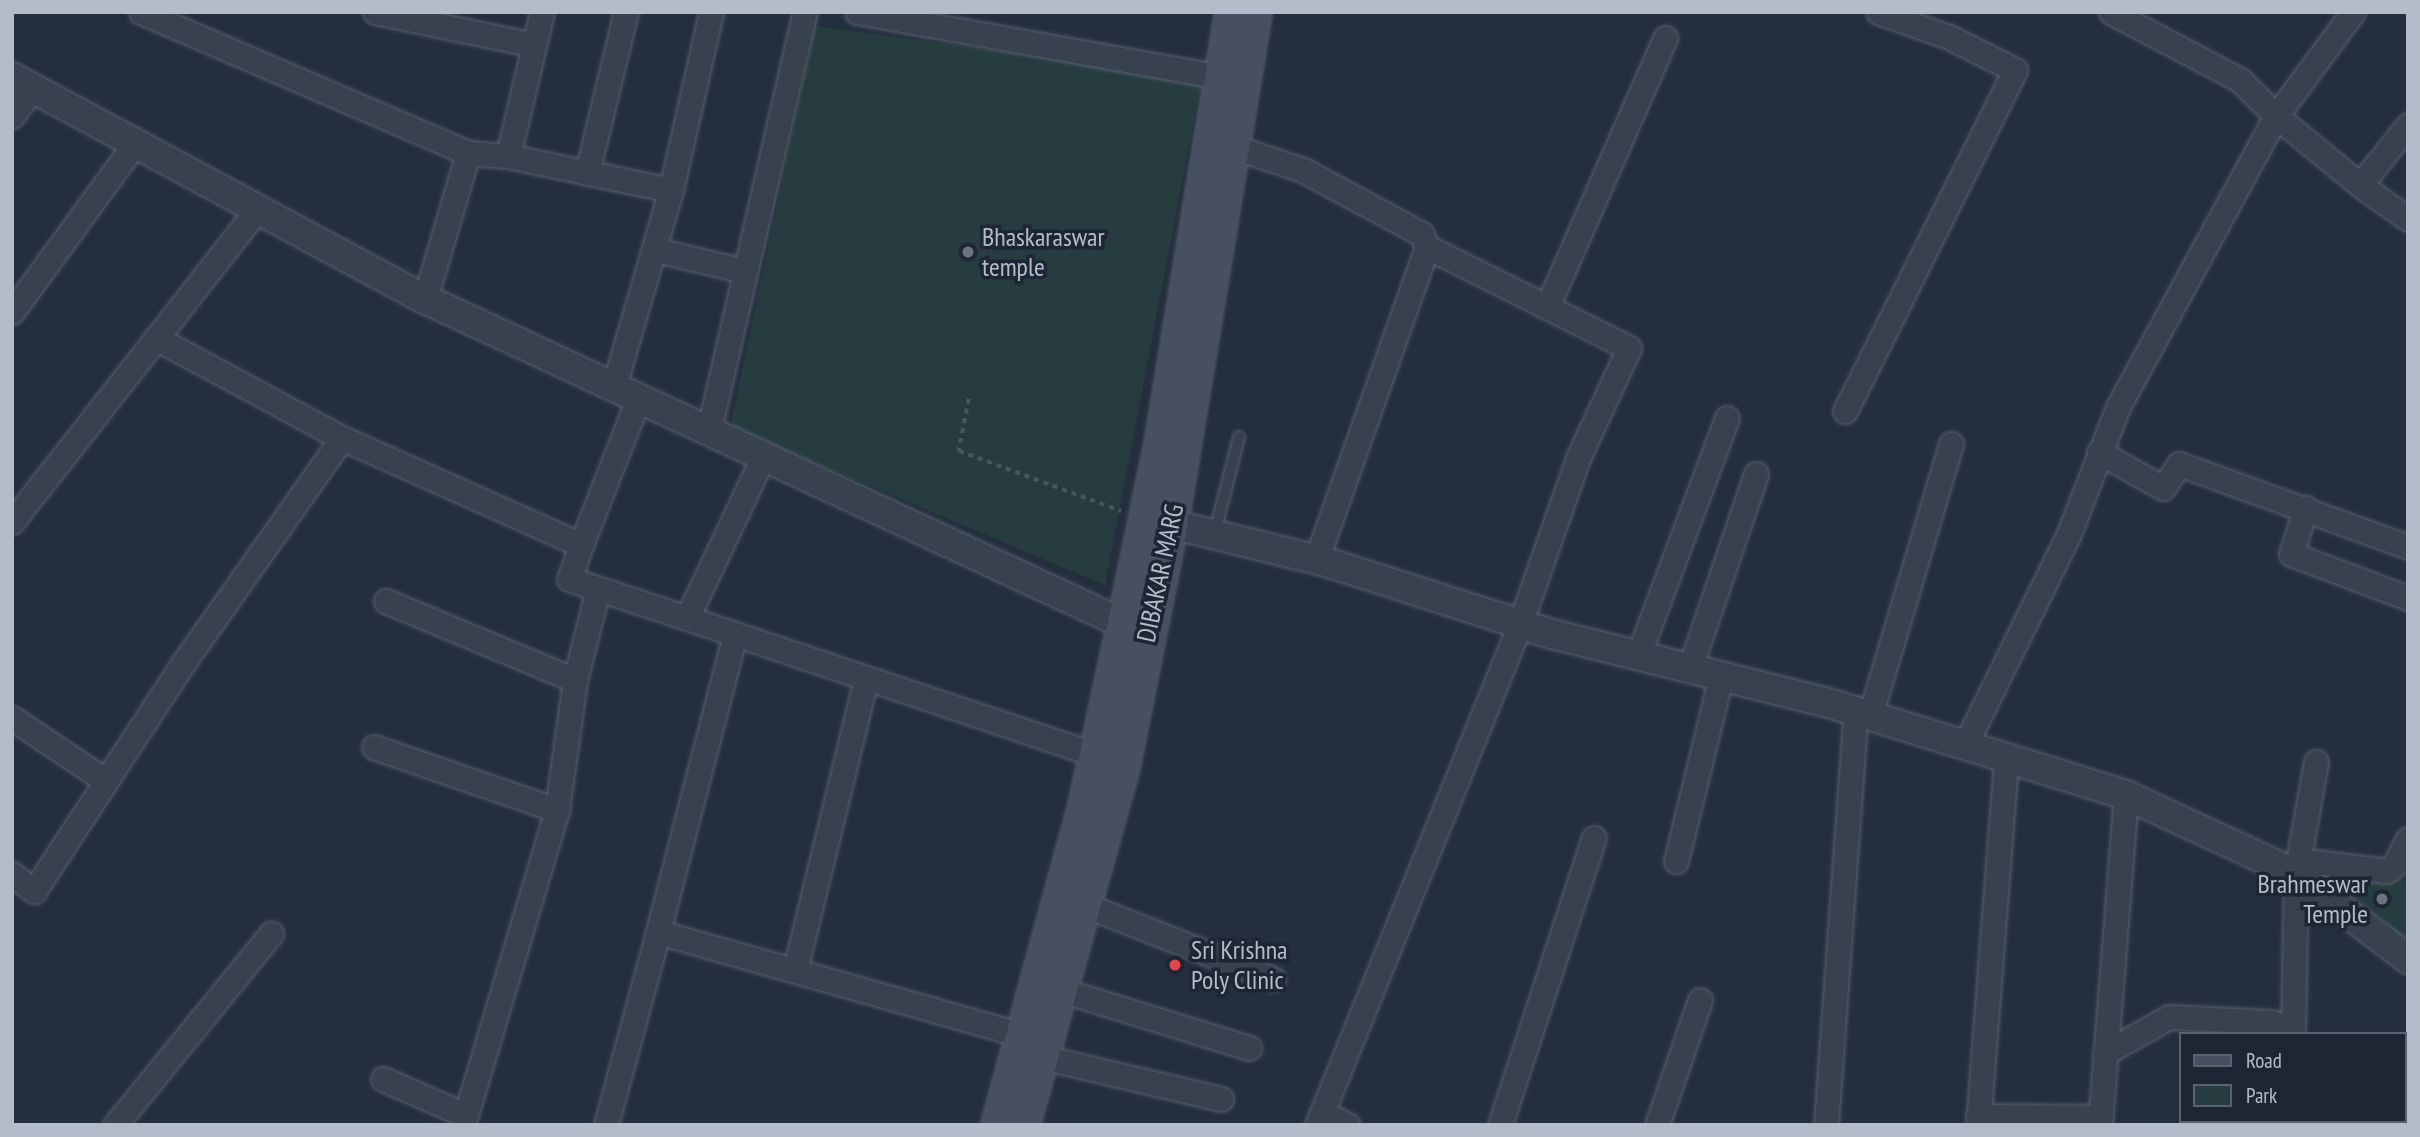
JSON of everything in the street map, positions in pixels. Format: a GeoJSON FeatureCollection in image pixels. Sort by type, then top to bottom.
{"type":"FeatureCollection","features":[{"type":"Feature","properties":{"kind":"main road","name":"DIBAKAR MARG"},"geometry":{"type":"LineString","coordinates":[[998,1125],[1038,1045],[1061,990],[1123,766],[1232,12]]}},
{"type":"Feature","properties":{"kind":"main road","name":"DIBAKAR MARG"},"geometry":{"type":"LineString","coordinates":[[1023,1125],[1124,624],[1159,521],[1234,147],[1255,12]]}},
{"type":"Feature","properties":{"kind":"street"},"geometry":{"type":"LineString","coordinates":[[141,12],[468,153],[508,156],[671,190]]}},
{"type":"Feature","properties":{"kind":"street"},"geometry":{"type":"LineString","coordinates":[[375,12],[534,45]]}},
{"type":"Feature","properties":{"kind":"street"},"geometry":{"type":"LineString","coordinates":[[508,156],[542,12]]}},
{"type":"Feature","properties":{"kind":"street"},"geometry":{"type":"LineString","coordinates":[[587,173],[626,12]]}},
{"type":"Feature","properties":{"kind":"street"},"geometry":{"type":"LineString","coordinates":[[711,12],[626,392],[569,579],[1096,755]]}},
{"type":"Feature","properties":{"kind":"street"},"geometry":{"type":"LineString","coordinates":[[709,430],[805,12]]}},
{"type":"Feature","properties":{"kind":"street"},"geometry":{"type":"LineString","coordinates":[[857,12],[925,18],[1222,77]]}},
{"type":"Feature","properties":{"kind":"street"},"geometry":{"type":"LineString","coordinates":[[1845,411],[2015,70],[1949,37],[1878,12]]}},
{"type":"Feature","properties":{"kind":"street"},"geometry":{"type":"LineString","coordinates":[[2111,12],[2240,80],[2276,116],[2408,219]]}},
{"type":"Feature","properties":{"kind":"street"},"geometry":{"type":"LineString","coordinates":[[1966,743],[2068,536],[2118,407],[2276,116],[2353,12]]}},
{"type":"Feature","properties":{"kind":"street"},"geometry":{"type":"LineString","coordinates":[[1547,307],[1665,38]]}},
{"type":"Feature","properties":{"kind":"street"},"geometry":{"type":"LineString","coordinates":[[12,116],[22,84],[425,299],[1124,624]]}},
{"type":"Feature","properties":{"kind":"street"},"geometry":{"type":"LineString","coordinates":[[2360,184],[2408,125]]}},
{"type":"Feature","properties":{"kind":"street"},"geometry":{"type":"LineString","coordinates":[[12,312],[134,145]]}},
{"type":"Feature","properties":{"kind":"street"},"geometry":{"type":"LineString","coordinates":[[1234,147],[1303,170],[1422,234],[1427,247],[1316,560]]}},
{"type":"Feature","properties":{"kind":"street"},"geometry":{"type":"LineString","coordinates":[[425,299],[468,153]]}},
{"type":"Feature","properties":{"kind":"street"},"geometry":{"type":"LineString","coordinates":[[12,522],[257,210]]}},
{"type":"Feature","properties":{"kind":"street"},"geometry":{"type":"LineString","coordinates":[[1348,1125],[1320,1119],[1520,624],[1578,458],[1629,348],[1427,247]]}},
{"type":"Feature","properties":{"kind":"street"},"geometry":{"type":"LineString","coordinates":[[656,250],[745,271]]}},
{"type":"Feature","properties":{"kind":"street"},"geometry":{"type":"LineString","coordinates":[[156,338],[342,438],[581,545]]}},
{"type":"Feature","properties":{"kind":"street"},"geometry":{"type":"LineString","coordinates":[[1638,656],[1727,418]]}},
{"type":"Feature","properties":{"kind":"street"},"geometry":{"type":"LineString","coordinates":[[14,880],[34,891],[106,781],[342,438]]}},
{"type":"Feature","properties":{"kind":"street"},"geometry":{"type":"LineString","coordinates":[[1826,1125],[1863,713],[1951,444]]}},
{"type":"Feature","properties":{"kind":"street"},"geometry":{"type":"LineString","coordinates":[[2099,452],[2163,488],[2179,464],[2408,547]]}},
{"type":"Feature","properties":{"kind":"street"},"geometry":{"type":"LineString","coordinates":[[687,618],[764,455]]}},
{"type":"Feature","properties":{"kind":"street"},"geometry":{"type":"LineString","coordinates":[[1690,668],[1756,474]]}},
{"type":"Feature","properties":{"kind":"street"},"geometry":{"type":"LineString","coordinates":[[2306,509],[2291,554],[2408,598]]}},
{"type":"Feature","properties":{"kind":"street"},"geometry":{"type":"LineString","coordinates":[[1159,521],[1316,560],[1520,624],[1863,713],[2126,795],[2298,867],[2408,959]]}},
{"type":"Feature","properties":{"kind":"street"},"geometry":{"type":"LineString","coordinates":[[383,1079],[464,1120],[557,810],[575,680],[598,589]]}},
{"type":"Feature","properties":{"kind":"street"},"geometry":{"type":"LineString","coordinates":[[386,601],[575,680]]}},
{"type":"Feature","properties":{"kind":"street"},"geometry":{"type":"LineString","coordinates":[[606,1125],[735,634]]}},
{"type":"Feature","properties":{"kind":"street"},"geometry":{"type":"LineString","coordinates":[[1676,862],[1721,676]]}},
{"type":"Feature","properties":{"kind":"street"},"geometry":{"type":"LineString","coordinates":[[795,970],[866,679]]}},
{"type":"Feature","properties":{"kind":"street"},"geometry":{"type":"LineString","coordinates":[[12,718],[106,781]]}},
{"type":"Feature","properties":{"kind":"street"},"geometry":{"type":"LineString","coordinates":[[374,747],[557,810]]}},
{"type":"Feature","properties":{"kind":"street"},"geometry":{"type":"LineString","coordinates":[[2006,757],[1978,1120],[2100,1121],[2126,795]]}},
{"type":"Feature","properties":{"kind":"street"},"geometry":{"type":"LineString","coordinates":[[2105,1053],[2169,1017],[2271,1022],[2293,1032],[2298,867],[2316,762]]}},
{"type":"Feature","properties":{"kind":"street"},"geometry":{"type":"LineString","coordinates":[[1500,1125],[1594,838]]}},
{"type":"Feature","properties":{"kind":"street"},"geometry":{"type":"LineString","coordinates":[[2298,867],[2386,871],[2394,866],[2408,839]]}},
{"type":"Feature","properties":{"kind":"street"},"geometry":{"type":"LineString","coordinates":[[1085,905],[1273,979]]}},
{"type":"Feature","properties":{"kind":"street"},"geometry":{"type":"LineString","coordinates":[[658,932],[795,970],[1221,1099]]}},
{"type":"Feature","properties":{"kind":"street"},"geometry":{"type":"LineString","coordinates":[[115,1125],[271,934]]}},
{"type":"Feature","properties":{"kind":"street"},"geometry":{"type":"LineString","coordinates":[[1061,990],[1249,1048]]}},
{"type":"Feature","properties":{"kind":"street"},"geometry":{"type":"LineString","coordinates":[[1657,1125],[1700,1000]]}},
{"type":"Feature","properties":{"kind":"lane"},"geometry":{"type":"LineString","coordinates":[[1214,535],[1239,437]]}},
{"type":"Feature","properties":{"kind":"path"},"geometry":{"type":"LineString","coordinates":[[970,399],[960,451],[1159,521]]}},
{"type":"Feature","properties":{"kind":"green space","name":"Bhaskaraswar temple"},"geometry":{"type":"Polygon","coordinates":[[[815,26],[1202,78],[1105,585],[730,427],[815,26]]]}},
{"type":"Feature","properties":{"kind":"green space","name":"Brahmeswar Temple"},"geometry":{"type":"Polygon","coordinates":[[[2336,870],[2408,882],[2408,942],[2335,881],[2336,870]]]}},
{"type":"Feature","properties":{"kind":"place","name":"Bhaskaraswar temple"},"geometry":{"type":"Point","coordinates":[968,252]}},
{"type":"Feature","properties":{"kind":"place","name":"Brahmeswar Temple"},"geometry":{"type":"Point","coordinates":[2382,899]}},
{"type":"Feature","properties":{"kind":"place","name":"Sri Krishna Poly Clinic"},"geometry":{"type":"Point","coordinates":[1175,965]}}]}
